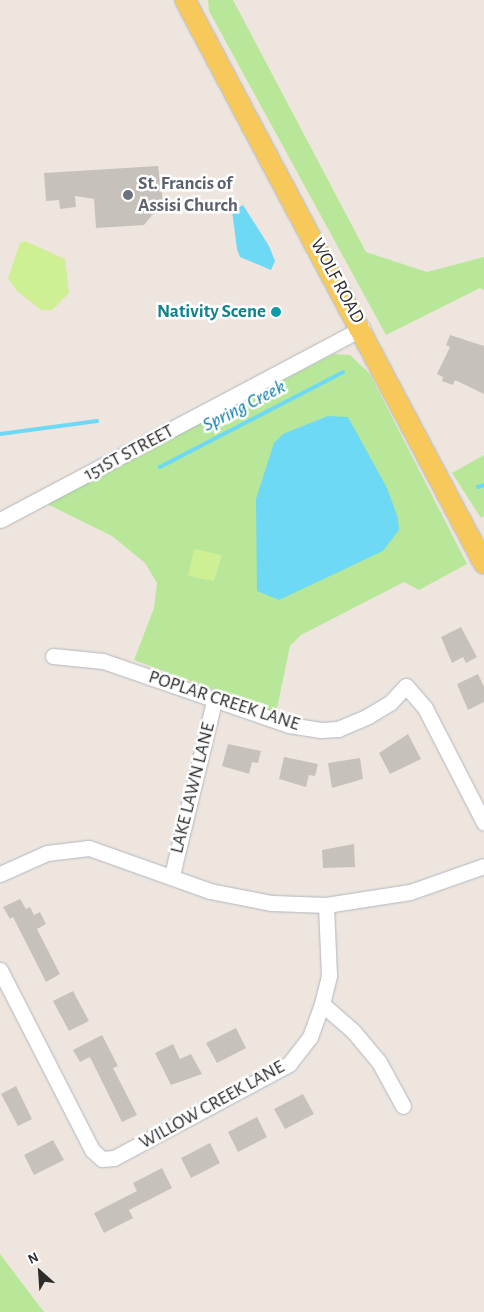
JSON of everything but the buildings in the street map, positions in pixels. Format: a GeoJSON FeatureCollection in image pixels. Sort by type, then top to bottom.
{"type":"FeatureCollection","features":[{"type":"Feature","properties":{"kind":"main road","name":"WOLF ROAD"},"geometry":{"type":"LineString","coordinates":[[185,0],[362,328],[484,564]]}},
{"type":"Feature","properties":{"kind":"street","name":"151ST STREET"},"geometry":{"type":"LineString","coordinates":[[0,520],[362,328]]}},
{"type":"Feature","properties":{"kind":"street","name":"POPLAR CREEK LANE"},"geometry":{"type":"LineString","coordinates":[[53,656],[103,661],[289,726],[321,730],[338,728],[368,716],[390,703],[406,686],[424,708],[484,823]]}},
{"type":"Feature","properties":{"kind":"street","name":"LAKE LAWN LANE"},"geometry":{"type":"LineString","coordinates":[[172,875],[214,701]]}},
{"type":"Feature","properties":{"kind":"street"},"geometry":{"type":"LineString","coordinates":[[0,874],[47,853],[89,848],[172,875],[210,891],[272,903],[326,905],[410,892],[484,866]]}},
{"type":"Feature","properties":{"kind":"street","name":"WILLOW CREEK LANE"},"geometry":{"type":"LineString","coordinates":[[0,970],[92,1150],[102,1159],[114,1158],[289,1064],[310,1036],[322,1004],[329,974],[326,905]]}},
{"type":"Feature","properties":{"kind":"street"},"geometry":{"type":"LineString","coordinates":[[322,1004],[353,1031],[379,1062],[403,1106]]}},
{"type":"Feature","properties":{"kind":"green space"},"geometry":{"type":"Polygon","coordinates":[[[208,0],[233,0],[366,252],[427,272],[484,257],[484,290],[480,288],[386,335],[209,11],[208,0]]]}},
{"type":"Feature","properties":{"kind":"green space"},"geometry":{"type":"Polygon","coordinates":[[[25,241],[65,259],[69,293],[52,310],[41,310],[17,291],[8,278],[20,243],[25,241]]]}},
{"type":"Feature","properties":{"kind":"green space"},"geometry":{"type":"Polygon","coordinates":[[[334,354],[350,355],[370,374],[467,564],[419,590],[404,582],[301,635],[290,646],[276,713],[134,660],[154,608],[157,583],[145,563],[112,536],[45,503],[334,354]]]}},
{"type":"Feature","properties":{"kind":"green space"},"geometry":{"type":"Polygon","coordinates":[[[484,455],[484,516],[481,518],[452,473],[484,455]]]}},
{"type":"Feature","properties":{"kind":"green space"},"geometry":{"type":"Polygon","coordinates":[[[194,549],[222,555],[214,581],[188,576],[194,549]]]}},
{"type":"Feature","properties":{"kind":"green space"},"geometry":{"type":"Polygon","coordinates":[[[0,1254],[44,1312],[0,1312],[0,1254]]]}},
{"type":"Feature","properties":{"kind":"water"},"geometry":{"type":"Polygon","coordinates":[[[243,205],[269,246],[275,261],[271,270],[240,257],[237,249],[232,211],[243,205]]]}},
{"type":"Feature","properties":{"kind":"water"},"geometry":{"type":"Polygon","coordinates":[[[328,416],[348,417],[387,488],[398,518],[399,530],[383,551],[279,600],[257,591],[256,499],[274,443],[283,434],[328,416]]]}},
{"type":"Feature","properties":{"kind":"waterway","name":"Spring Creek"},"geometry":{"type":"LineString","coordinates":[[160,467],[343,372]]}},
{"type":"Feature","properties":{"kind":"waterway","name":"Spring Creek"},"geometry":{"type":"LineString","coordinates":[[0,434],[97,421]]}},
{"type":"Feature","properties":{"kind":"waterway","name":"Spring Creek"},"geometry":{"type":"LineString","coordinates":[[478,487],[484,485]]}},
{"type":"Feature","properties":{"kind":"place","name":"St. Francis of Assisi Church"},"geometry":{"type":"Point","coordinates":[128,195]}},
{"type":"Feature","properties":{"kind":"place","name":"Nativity Scene"},"geometry":{"type":"Point","coordinates":[276,312]}}]}
